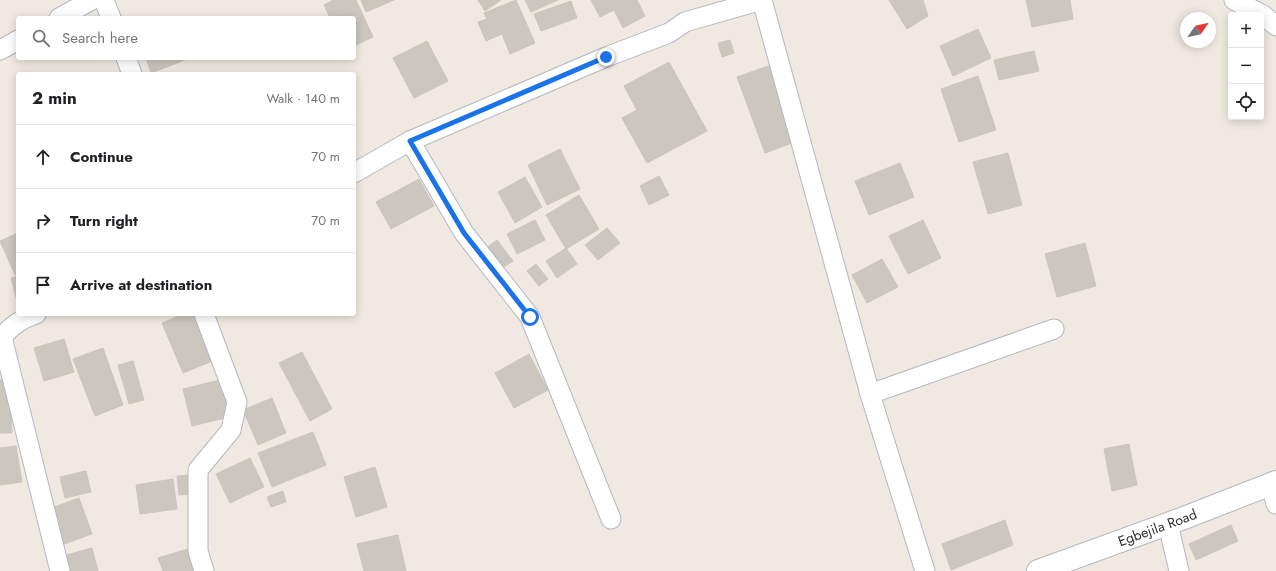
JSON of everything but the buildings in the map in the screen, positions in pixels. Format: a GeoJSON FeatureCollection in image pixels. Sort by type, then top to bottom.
{"type":"FeatureCollection","features":[{"type":"Feature","properties":{"kind":"street"},"geometry":{"type":"LineString","coordinates":[[63,16],[92,0]]}},
{"type":"Feature","properties":{"kind":"street"},"geometry":{"type":"LineString","coordinates":[[104,0],[110,16]]}},
{"type":"Feature","properties":{"kind":"street"},"geometry":{"type":"LineString","coordinates":[[356,172],[410,141],[606,57],[669,33],[685,22],[762,0],[870,394],[925,571]]}},
{"type":"Feature","properties":{"kind":"street"},"geometry":{"type":"LineString","coordinates":[[1234,0],[1263,14],[1276,26]]}},
{"type":"Feature","properties":{"kind":"street"},"geometry":{"type":"LineString","coordinates":[[0,50],[16,41]]}},
{"type":"Feature","properties":{"kind":"street"},"geometry":{"type":"LineString","coordinates":[[127,60],[131,72]]}},
{"type":"Feature","properties":{"kind":"street"},"geometry":{"type":"LineString","coordinates":[[410,141],[464,233],[530,317],[611,519]]}},
{"type":"Feature","properties":{"kind":"street"},"geometry":{"type":"LineString","coordinates":[[30,316],[24,318],[1,339],[60,571]]}},
{"type":"Feature","properties":{"kind":"street"},"geometry":{"type":"LineString","coordinates":[[204,571],[198,551],[198,470],[231,430],[237,402],[205,316]]}},
{"type":"Feature","properties":{"kind":"street"},"geometry":{"type":"LineString","coordinates":[[870,394],[1054,330]]}},
{"type":"Feature","properties":{"kind":"street","name":"Egbejila Road"},"geometry":{"type":"LineString","coordinates":[[1038,571],[1168,524],[1274,490]]}},
{"type":"Feature","properties":{"kind":"street"},"geometry":{"type":"LineString","coordinates":[[1168,524],[1179,571]]}},
{"type":"Feature","properties":{"kind":"route"},"geometry":{"type":"LineString","coordinates":[[530,317],[464,233],[410,141],[606,57]]}}]}
